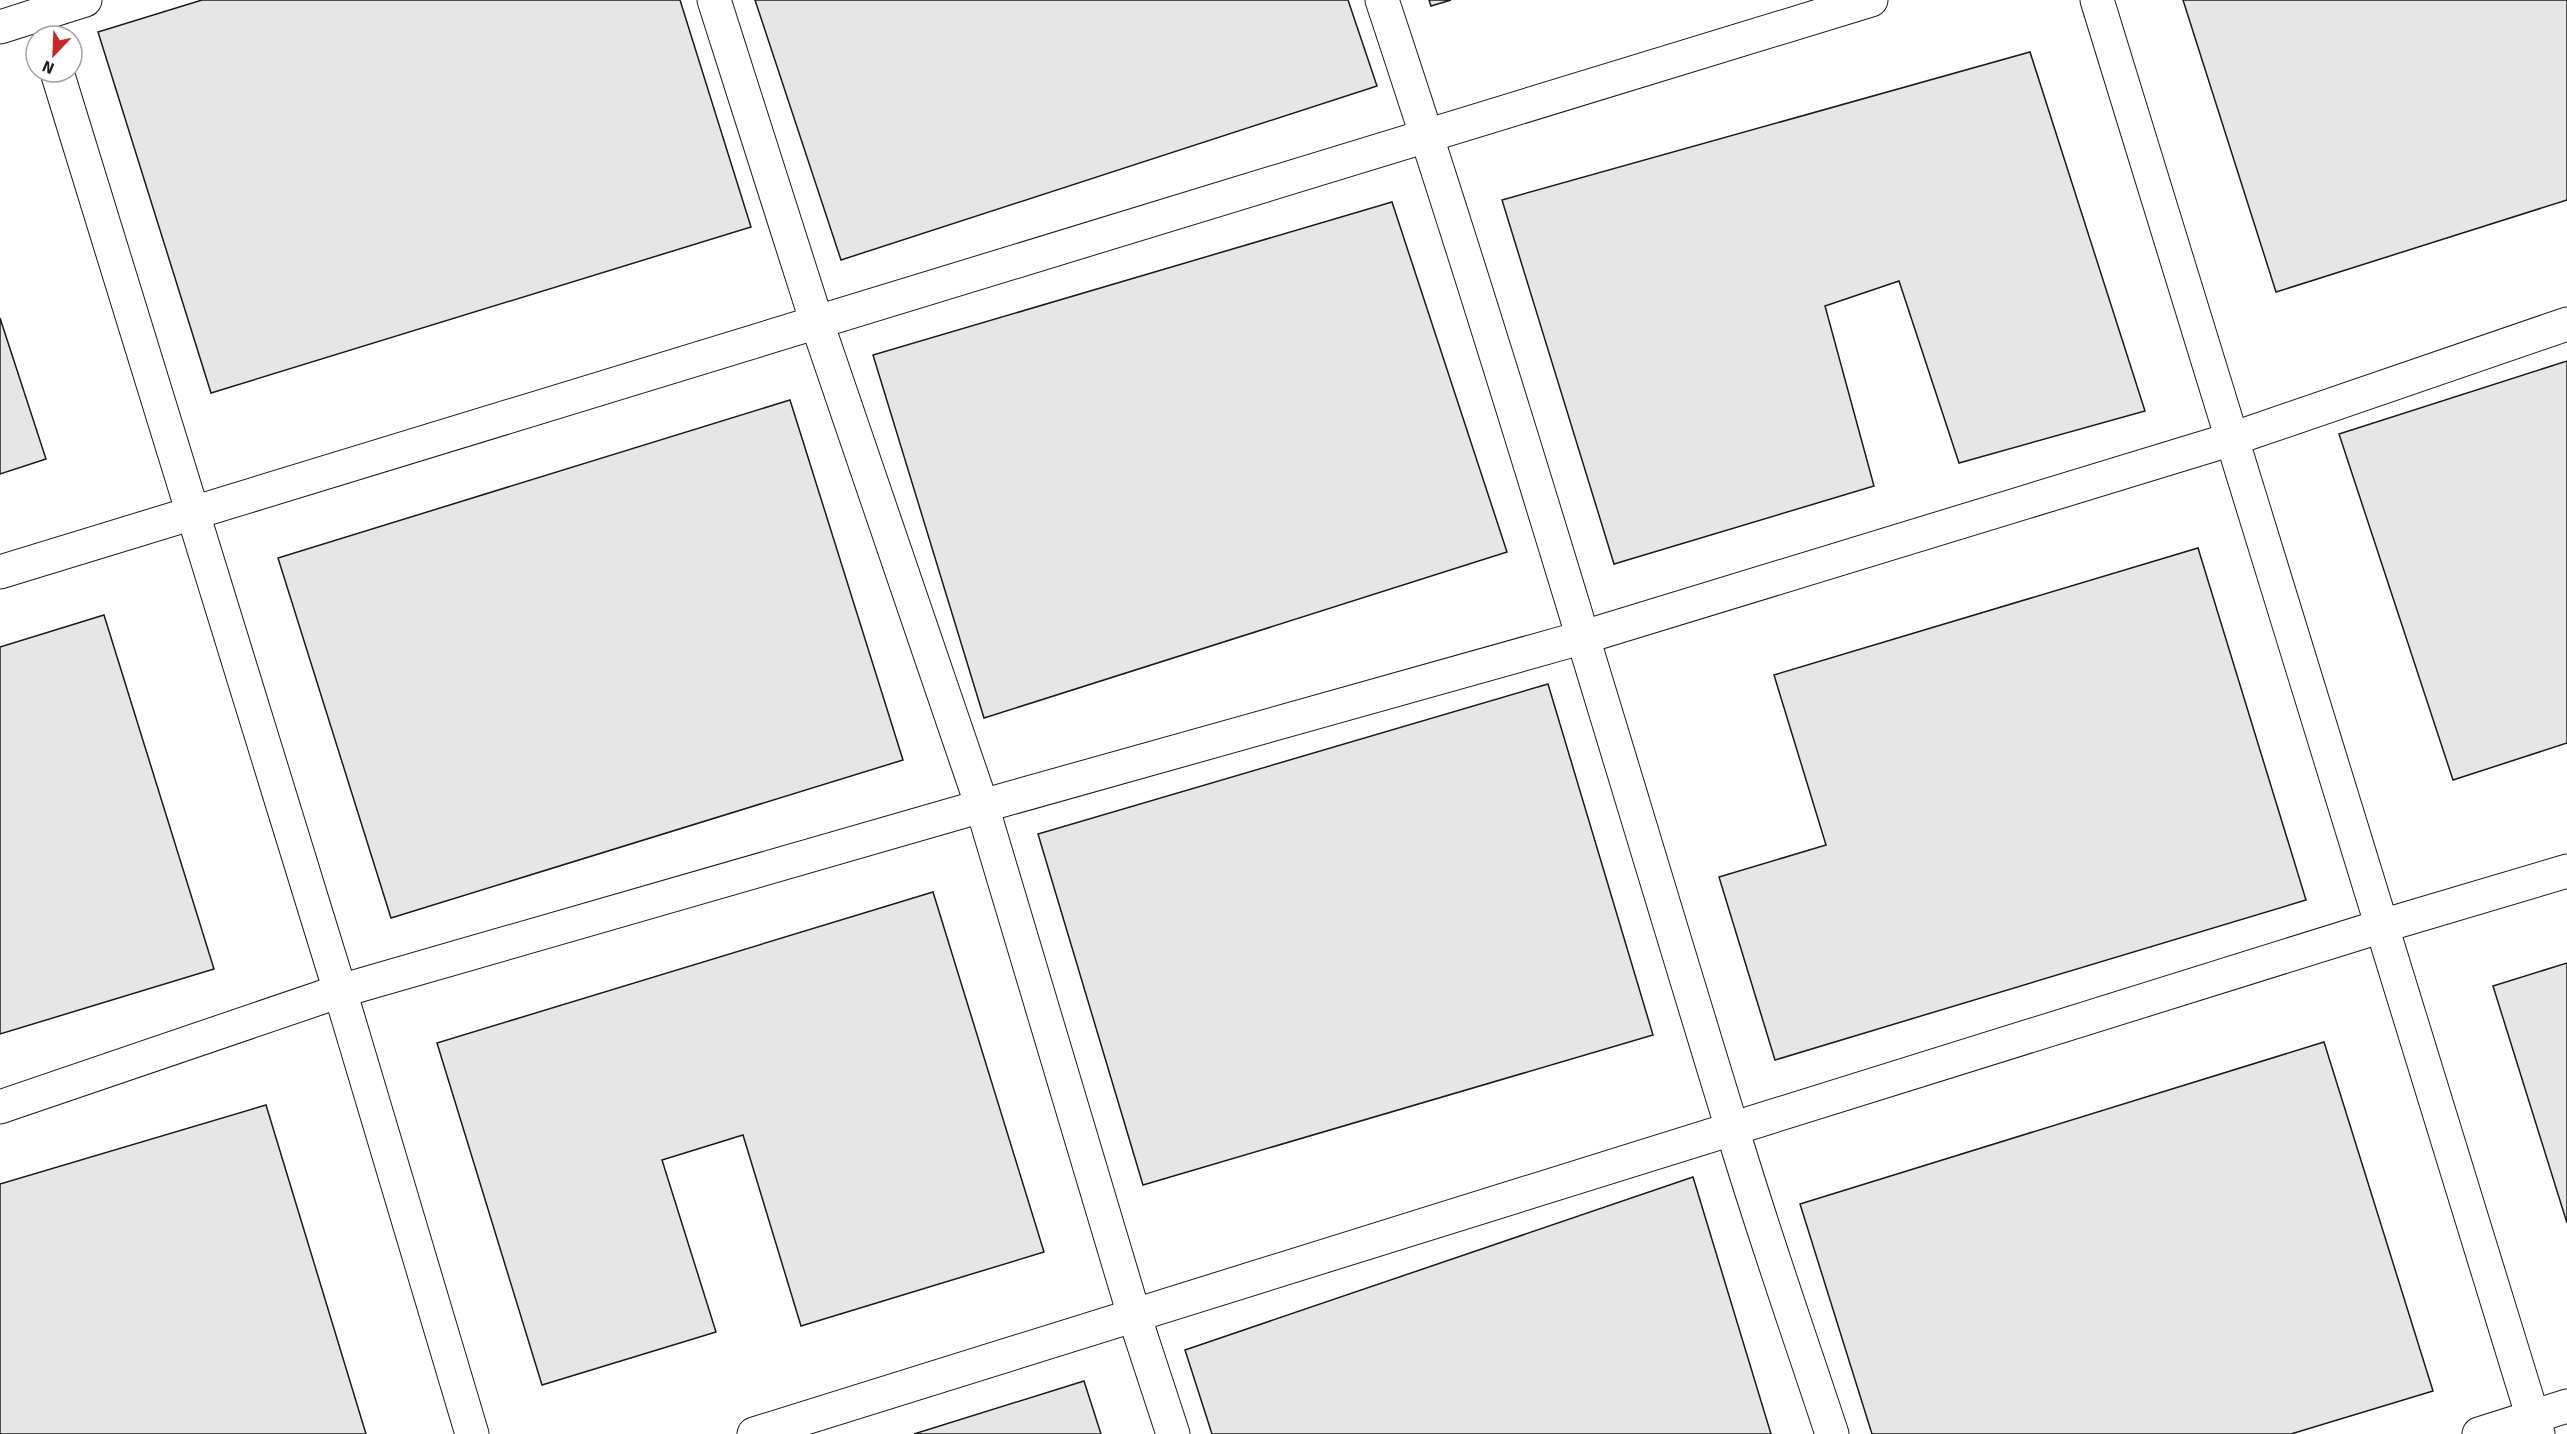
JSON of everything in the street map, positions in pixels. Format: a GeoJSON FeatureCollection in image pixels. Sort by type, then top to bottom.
{"type":"FeatureCollection","features":[{"type":"Feature","properties":{"kind":"lane"},"geometry":{"type":"LineString","coordinates":[[0,27],[40,17],[85,0]]}},
{"type":"Feature","properties":{"kind":"lane"},"geometry":{"type":"LineString","coordinates":[[714,0],[817,323],[982,806],[1134,1315],[1173,1434]]}},
{"type":"Feature","properties":{"kind":"lane"},"geometry":{"type":"LineString","coordinates":[[1383,0],[1428,136],[1584,637],[1732,1129],[1832,1434]]}},
{"type":"Feature","properties":{"kind":"lane"},"geometry":{"type":"LineString","coordinates":[[0,572],[1871,0]]}},
{"type":"Feature","properties":{"kind":"lane"},"geometry":{"type":"LineString","coordinates":[[2097,0],[2536,1426]]}},
{"type":"Feature","properties":{"kind":"lane"},"geometry":{"type":"LineString","coordinates":[[61,84],[340,991],[472,1434]]}},
{"type":"Feature","properties":{"kind":"lane"},"geometry":{"type":"LineString","coordinates":[[0,1107],[340,991],[982,806],[1584,637],[2232,439],[2567,324]]}},
{"type":"Feature","properties":{"kind":"lane"},"geometry":{"type":"LineString","coordinates":[[754,1434],[2382,926],[2567,871]]}},
{"type":"Feature","properties":{"kind":"lane"},"geometry":{"type":"LineString","coordinates":[[2479,1434],[2536,1426],[2567,1406]]}},
{"type":"Feature","properties":{"kind":"building"},"geometry":{"type":"Polygon","coordinates":[[[202,0],[680,0],[751,227],[211,393],[98,32],[202,0]]]}},
{"type":"Feature","properties":{"kind":"building"},"geometry":{"type":"Polygon","coordinates":[[[755,0],[1348,0],[1377,86],[841,260],[755,0]]]}},
{"type":"Feature","properties":{"kind":"building"},"geometry":{"type":"Polygon","coordinates":[[[1429,0],[1451,0],[1431,6],[1429,0]]]}},
{"type":"Feature","properties":{"kind":"building"},"geometry":{"type":"Polygon","coordinates":[[[2183,0],[2567,0],[2567,200],[2276,292],[2183,0]]]}},
{"type":"Feature","properties":{"kind":"building"},"geometry":{"type":"Polygon","coordinates":[[[2030,52],[2145,411],[1959,463],[1899,281],[1825,306],[1874,486],[1614,564],[1502,200],[2030,52]]]}},
{"type":"Feature","properties":{"kind":"building"},"geometry":{"type":"Polygon","coordinates":[[[1392,202],[1507,552],[984,718],[873,355],[1392,202]]]}},
{"type":"Feature","properties":{"kind":"building"},"geometry":{"type":"Polygon","coordinates":[[[0,318],[46,459],[0,474],[0,318]]]}},
{"type":"Feature","properties":{"kind":"building"},"geometry":{"type":"Polygon","coordinates":[[[2567,361],[2567,743],[2453,780],[2339,434],[2567,361]]]}},
{"type":"Feature","properties":{"kind":"building"},"geometry":{"type":"Polygon","coordinates":[[[790,400],[903,760],[391,918],[278,558],[790,400]]]}},
{"type":"Feature","properties":{"kind":"building"},"geometry":{"type":"Polygon","coordinates":[[[2198,548],[2306,900],[1775,1060],[1719,877],[1826,845],[1774,675],[2198,548]]]}},
{"type":"Feature","properties":{"kind":"building"},"geometry":{"type":"Polygon","coordinates":[[[104,615],[214,969],[0,1034],[0,647],[104,615]]]}},
{"type":"Feature","properties":{"kind":"building"},"geometry":{"type":"Polygon","coordinates":[[[1548,684],[1653,1035],[1143,1185],[1038,834],[1548,684]]]}},
{"type":"Feature","properties":{"kind":"building"},"geometry":{"type":"Polygon","coordinates":[[[933,892],[1044,1252],[801,1326],[743,1135],[662,1160],[716,1332],[542,1385],[437,1043],[933,892]]]}},
{"type":"Feature","properties":{"kind":"building"},"geometry":{"type":"Polygon","coordinates":[[[2567,963],[2567,1223],[2493,986],[2567,963]]]}},
{"type":"Feature","properties":{"kind":"building"},"geometry":{"type":"Polygon","coordinates":[[[2324,1042],[2433,1391],[2291,1434],[1872,1434],[1800,1204],[2324,1042]]]}},
{"type":"Feature","properties":{"kind":"building"},"geometry":{"type":"Polygon","coordinates":[[[266,1105],[366,1434],[0,1434],[0,1184],[266,1105]]]}},
{"type":"Feature","properties":{"kind":"building"},"geometry":{"type":"Polygon","coordinates":[[[1693,1177],[1771,1434],[1212,1434],[1185,1350],[1693,1177]]]}},
{"type":"Feature","properties":{"kind":"building"},"geometry":{"type":"Polygon","coordinates":[[[1084,1381],[1101,1434],[914,1434],[1084,1381]]]}}]}
